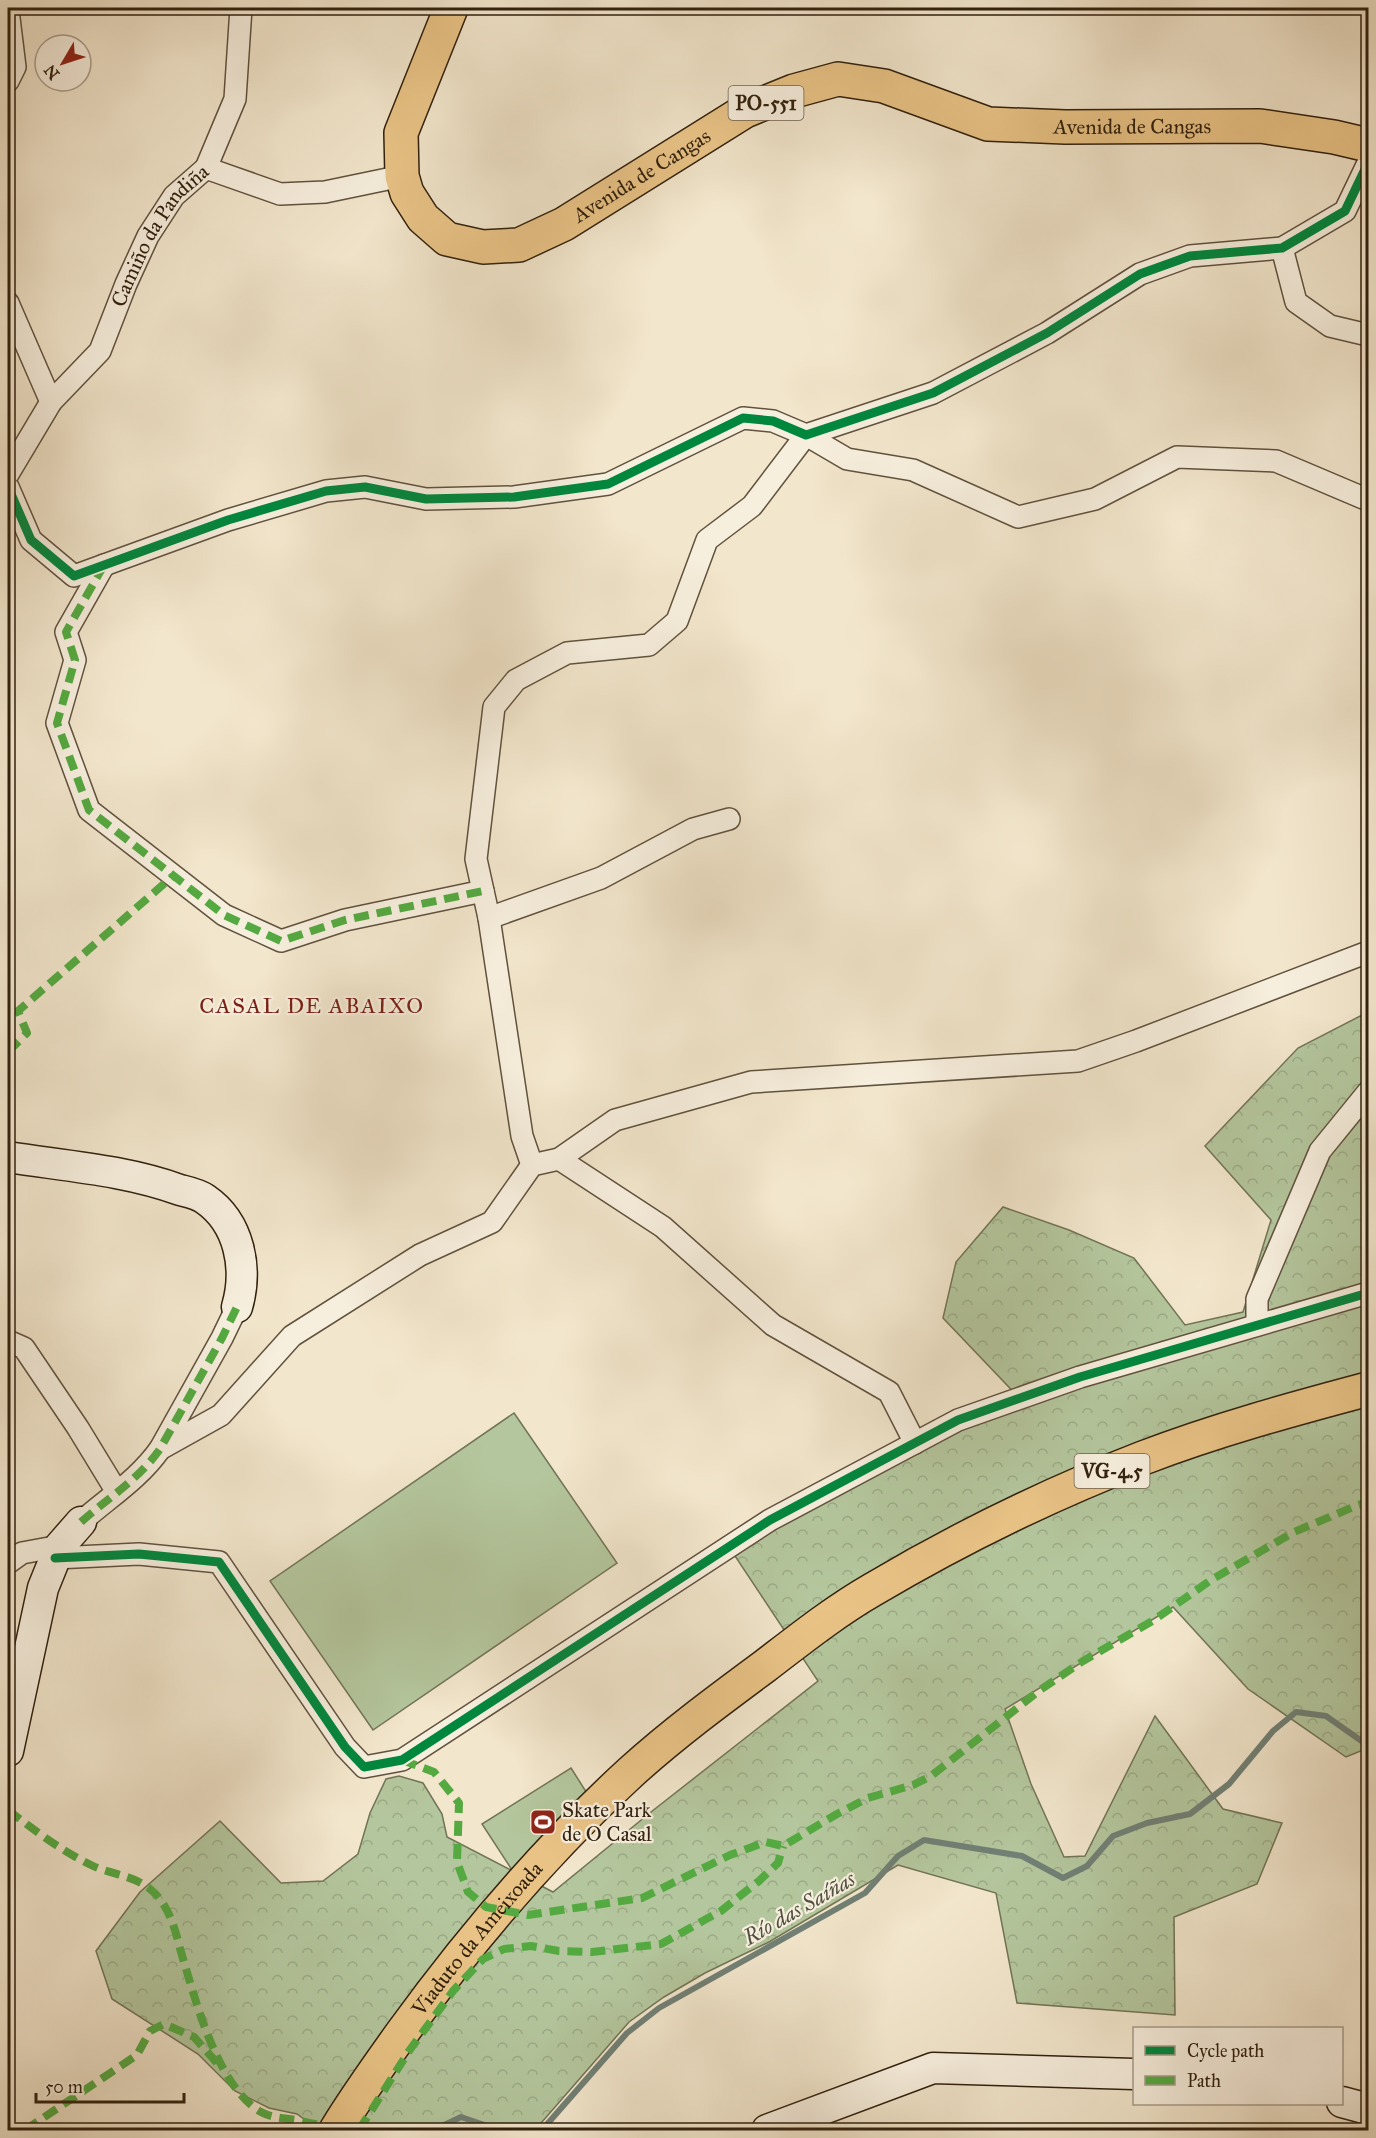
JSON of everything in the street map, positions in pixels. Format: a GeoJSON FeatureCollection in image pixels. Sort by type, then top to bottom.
{"type":"FeatureCollection","features":[{"type":"Feature","properties":{"kind":"main road","name":"Avenida de Cangas"},"geometry":{"type":"LineString","coordinates":[[450,8],[401,133],[402,176],[407,193],[423,218],[447,239],[483,247],[519,245],[564,224],[745,111],[794,91],[838,79],[884,86],[988,124],[1065,127],[1260,126],[1334,137],[1368,145]]}},
{"type":"Feature","properties":{"kind":"main road","name":"Viaduto da Ameixoada"},"geometry":{"type":"LineString","coordinates":[[336,2130],[355,2098],[482,1927],[544,1860],[631,1772],[705,1710],[806,1635],[870,1591],[1039,1502],[1144,1457],[1273,1415],[1368,1389]]}},
{"type":"Feature","properties":{"kind":"street"},"geometry":{"type":"LineString","coordinates":[[206,168],[235,99],[241,8]]}},
{"type":"Feature","properties":{"kind":"street"},"geometry":{"type":"LineString","coordinates":[[8,10],[15,67],[8,81]]}},
{"type":"Feature","properties":{"kind":"street"},"geometry":{"type":"LineString","coordinates":[[532,1165],[522,1136],[489,918],[476,859],[494,706],[516,680],[567,653],[649,645],[677,621],[707,540],[752,506],[806,435],[933,393],[1047,333],[1140,274],[1190,256],[1282,248],[1345,211],[1368,163]]}},
{"type":"Feature","properties":{"kind":"street","name":"Camiño da Pandiña"},"geometry":{"type":"LineString","coordinates":[[8,474],[51,402],[100,351],[126,284],[148,236],[174,196],[206,168],[280,195],[325,192],[402,176]]}},
{"type":"Feature","properties":{"kind":"street"},"geometry":{"type":"LineString","coordinates":[[1282,248],[1296,302],[1330,326],[1368,335]]}},
{"type":"Feature","properties":{"kind":"street"},"geometry":{"type":"LineString","coordinates":[[8,303],[51,402]]}},
{"type":"Feature","properties":{"kind":"street"},"geometry":{"type":"LineString","coordinates":[[8,487],[31,540],[74,576],[228,520],[326,491],[365,487],[426,499],[514,497],[608,484],[743,418],[773,421],[806,435],[847,459],[913,470],[1018,516],[1095,498],[1177,457],[1276,461],[1368,500]]}},
{"type":"Feature","properties":{"kind":"street"},"geometry":{"type":"LineString","coordinates":[[104,565],[66,632],[75,660],[57,723],[89,810],[224,915],[281,941],[345,920],[483,891]]}},
{"type":"Feature","properties":{"kind":"street"},"geometry":{"type":"LineString","coordinates":[[489,918],[601,878],[693,829],[729,819]]}},
{"type":"Feature","properties":{"kind":"street"},"geometry":{"type":"LineString","coordinates":[[160,1449],[221,1415],[292,1336],[420,1255],[492,1222],[532,1165],[559,1159],[615,1120],[751,1082],[1078,1061],[1368,952]]}},
{"type":"Feature","properties":{"kind":"street"},"geometry":{"type":"LineString","coordinates":[[1257,1324],[1257,1299],[1320,1151],[1368,1092]]}},
{"type":"Feature","properties":{"kind":"street"},"geometry":{"type":"LineString","coordinates":[[8,1157],[149,1179],[204,1198],[224,1215],[236,1242],[242,1265],[241,1291],[237,1307],[160,1449],[150,1463],[129,1483],[81,1522],[57,1552],[43,1588],[8,1751]]}},
{"type":"Feature","properties":{"kind":"street"},"geometry":{"type":"LineString","coordinates":[[559,1159],[663,1227],[773,1325],[889,1392],[915,1443]]}},
{"type":"Feature","properties":{"kind":"street"},"geometry":{"type":"LineString","coordinates":[[8,1563],[22,1553],[57,1552],[140,1554],[219,1562],[345,1747],[364,1767],[402,1760],[770,1520],[958,1420],[1069,1381],[1368,1293]]}},
{"type":"Feature","properties":{"kind":"street"},"geometry":{"type":"LineString","coordinates":[[8,1341],[24,1348],[78,1428],[117,1492]]}},
{"type":"Feature","properties":{"kind":"street"},"geometry":{"type":"LineString","coordinates":[[767,2130],[933,2068],[1133,2074]]}},
{"type":"Feature","properties":{"kind":"street"},"geometry":{"type":"LineString","coordinates":[[1343,2103],[1368,2109]]}},
{"type":"Feature","properties":{"kind":"green space"},"geometry":{"type":"Polygon","coordinates":[[[1368,1012],[1368,1748],[1346,1757],[1248,1689],[1173,1607],[1005,1709],[1031,1784],[1064,1857],[1085,1856],[1155,1716],[1223,1809],[1282,1823],[1257,1884],[1174,1917],[1175,2015],[1017,2003],[996,1893],[898,1865],[769,1942],[705,1973],[664,1997],[629,2022],[535,2130],[319,2130],[297,2114],[269,2108],[235,2091],[198,2054],[112,1999],[96,1951],[140,1892],[220,1821],[281,1883],[323,1881],[358,1854],[370,1813],[386,1779],[399,1776],[423,1783],[442,1814],[447,1837],[553,1892],[818,1681],[735,1556],[781,1523],[962,1427],[1026,1405],[943,1318],[956,1262],[1003,1207],[1069,1230],[1134,1258],[1185,1325],[1243,1312],[1271,1220],[1205,1146],[1298,1048],[1368,1012]]]}},
{"type":"Feature","properties":{"kind":"green space"},"geometry":{"type":"Polygon","coordinates":[[[514,1413],[617,1563],[373,1730],[270,1581],[514,1413]]]}},
{"type":"Feature","properties":{"kind":"green space","name":"Skate Park de O Casal"},"geometry":{"type":"Polygon","coordinates":[[[571,1768],[604,1820],[516,1876],[482,1824],[571,1768]]]}},
{"type":"Feature","properties":{"kind":"waterway","name":"Río das Saíñas"},"geometry":{"type":"LineString","coordinates":[[542,2130],[627,2033],[659,2008],[865,1893],[898,1856],[924,1840],[1022,1856],[1063,1878],[1087,1866],[1113,1836],[1147,1823],[1190,1814],[1229,1784],[1273,1731],[1296,1712],[1326,1716],[1363,1742],[1368,1742]]}},
{"type":"Feature","properties":{"kind":"waterway","name":"Río das Saíñas"},"geometry":{"type":"LineString","coordinates":[[434,2130],[461,2117],[499,2130]]}},
{"type":"Feature","properties":{"kind":"marked path"},"geometry":{"type":"LineString","coordinates":[[104,565],[66,632],[75,660],[57,723],[89,810],[224,915],[281,941],[345,920],[483,891]]}},
{"type":"Feature","properties":{"kind":"marked path"},"geometry":{"type":"LineString","coordinates":[[8,1052],[27,1033],[18,1011],[173,876]]}},
{"type":"Feature","properties":{"kind":"marked path"},"geometry":{"type":"LineString","coordinates":[[81,1522],[133,1479],[160,1449],[237,1307]]}},
{"type":"Feature","properties":{"kind":"marked path"},"geometry":{"type":"LineString","coordinates":[[402,1760],[434,1772],[459,1803],[457,1862],[468,1892],[486,1907],[528,1915],[642,1898],[730,1855],[766,1842],[783,1846],[868,1798],[913,1785],[931,1776],[1040,1690],[1083,1661],[1154,1620],[1211,1580],[1294,1532],[1368,1502]]}},
{"type":"Feature","properties":{"kind":"marked path"},"geometry":{"type":"LineString","coordinates":[[8,1810],[69,1853],[98,1868],[143,1884],[157,1895],[167,1909],[174,1926],[193,1993],[210,2040],[220,2063],[246,2100],[269,2116],[345,2130]]}},
{"type":"Feature","properties":{"kind":"marked path"},"geometry":{"type":"LineString","coordinates":[[359,2130],[409,2051],[453,1991],[483,1959],[504,1949],[531,1946],[559,1951],[592,1952],[661,1944],[721,1911],[759,1881],[778,1863],[783,1846]]}},
{"type":"Feature","properties":{"kind":"marked path"},"geometry":{"type":"LineString","coordinates":[[25,2130],[137,2055],[150,2031],[164,2024],[194,2037],[218,2064]]}},
{"type":"Feature","properties":{"kind":"cycle path"},"geometry":{"type":"LineString","coordinates":[[8,487],[31,540],[74,576],[228,520],[326,491],[365,487],[426,499],[514,497],[608,484],[743,418],[773,421],[806,435],[933,393],[1047,333],[1140,274],[1190,256],[1282,248],[1345,211],[1368,163]]}},
{"type":"Feature","properties":{"kind":"cycle path"},"geometry":{"type":"LineString","coordinates":[[55,1558],[139,1554],[219,1562],[345,1747],[364,1767],[402,1760],[770,1520],[958,1420],[1080,1377],[1368,1293]]}},
{"type":"Feature","properties":{"kind":"place","name":"Skate Park de O Casal"},"geometry":{"type":"Point","coordinates":[543,1822]}},
{"type":"Feature","properties":{"kind":"district","name":"CASAL DE ABAIXO"},"geometry":{"type":"Point","coordinates":[312,1005]}}]}
